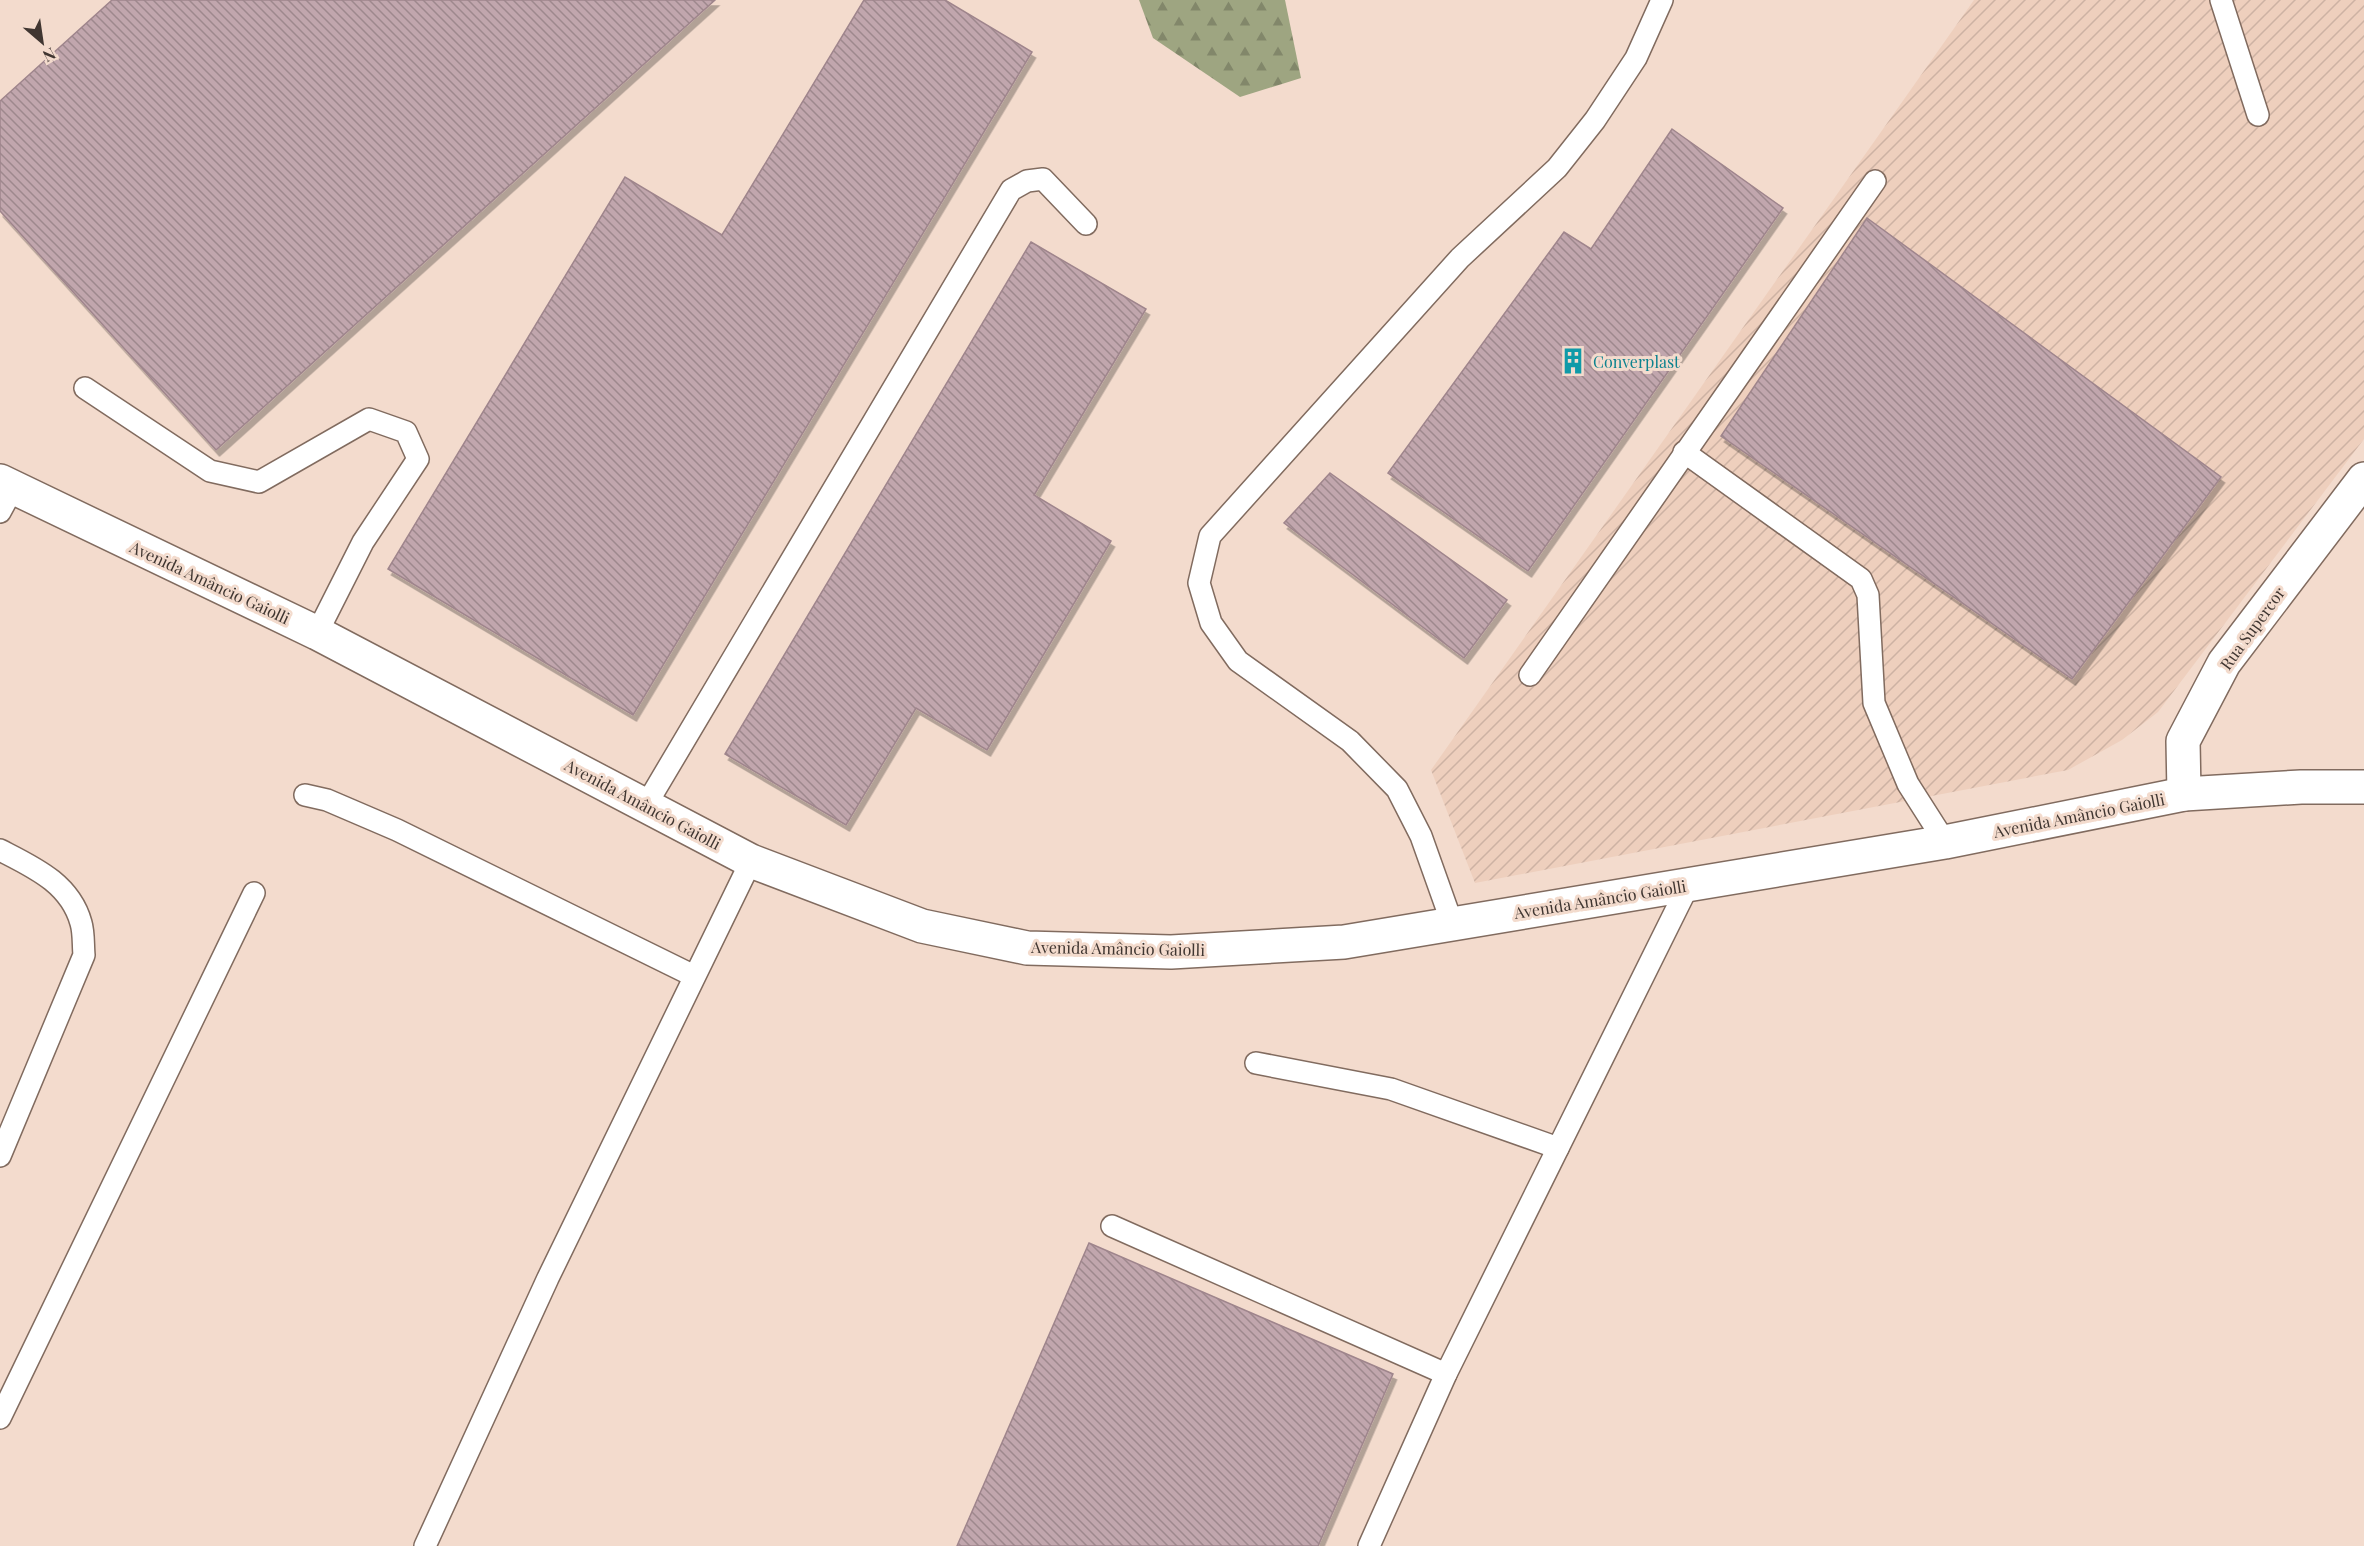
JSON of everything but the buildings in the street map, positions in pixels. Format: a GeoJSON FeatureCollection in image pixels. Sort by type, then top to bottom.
{"type":"FeatureCollection","features":[{"type":"Feature","properties":{"kind":"street","name":"Rua Supercor"},"geometry":{"type":"LineString","coordinates":[[2184,794],[2183,741],[2224,663],[2364,479]]}},
{"type":"Feature","properties":{"kind":"street","name":"Avenida Amâncio Gaiolli"},"geometry":{"type":"LineString","coordinates":[[4,494],[317,633],[751,861],[922,926],[1027,948],[1182,951],[1344,942],[1945,842],[2184,794],[2301,787],[2364,787]]}},
{"type":"Feature","properties":{"kind":"lane"},"geometry":{"type":"LineString","coordinates":[[1452,923],[1421,836],[1397,789],[1350,741],[1238,661],[1211,623],[1199,583],[1210,536],[1460,258],[1557,168],[1595,120],[1636,58],[1662,0]]}},
{"type":"Feature","properties":{"kind":"lane"},"geometry":{"type":"LineString","coordinates":[[2222,0],[2258,115]]}},
{"type":"Feature","properties":{"kind":"lane"},"geometry":{"type":"LineString","coordinates":[[646,805],[1011,190],[1027,181],[1042,179],[1086,224]]}},
{"type":"Feature","properties":{"kind":"lane"},"geometry":{"type":"LineString","coordinates":[[1530,675],[1875,180]]}},
{"type":"Feature","properties":{"kind":"lane"},"geometry":{"type":"LineString","coordinates":[[85,388],[210,471],[259,482],[369,419],[406,432],[418,459],[363,542],[317,633]]}},
{"type":"Feature","properties":{"kind":"lane"},"geometry":{"type":"LineString","coordinates":[[1684,452],[1861,579],[1869,595],[1874,703],[1908,784],[1945,842]]}},
{"type":"Feature","properties":{"kind":"lane"},"geometry":{"type":"LineString","coordinates":[[305,795],[327,800],[397,830],[694,976]]}},
{"type":"Feature","properties":{"kind":"lane"},"geometry":{"type":"LineString","coordinates":[[0,850],[47,873],[68,897],[81,922],[84,956],[0,1156]]}},
{"type":"Feature","properties":{"kind":"lane"},"geometry":{"type":"LineString","coordinates":[[425,1546],[548,1278],[751,861]]}},
{"type":"Feature","properties":{"kind":"lane"},"geometry":{"type":"LineString","coordinates":[[1369,1546],[1446,1374],[1689,884]]}},
{"type":"Feature","properties":{"kind":"lane"},"geometry":{"type":"LineString","coordinates":[[0,1418],[254,893]]}},
{"type":"Feature","properties":{"kind":"lane"},"geometry":{"type":"LineString","coordinates":[[1256,1063],[1392,1089],[1558,1148]]}},
{"type":"Feature","properties":{"kind":"lane"},"geometry":{"type":"LineString","coordinates":[[1112,1226],[1446,1374]]}},
{"type":"Feature","properties":{"kind":"shaded area"},"geometry":{"type":"Polygon","coordinates":[[[1974,0],[2364,0],[2364,439],[2158,712],[2122,740],[2068,770],[1475,883],[1431,770],[1974,0]]]}},
{"type":"Feature","properties":{"kind":"green space"},"geometry":{"type":"Polygon","coordinates":[[[1139,0],[1285,0],[1301,78],[1240,97],[1153,38],[1139,0]]]}},
{"type":"Feature","properties":{"kind":"place","name":"Converplast"},"geometry":{"type":"Point","coordinates":[1573,361]}}]}
